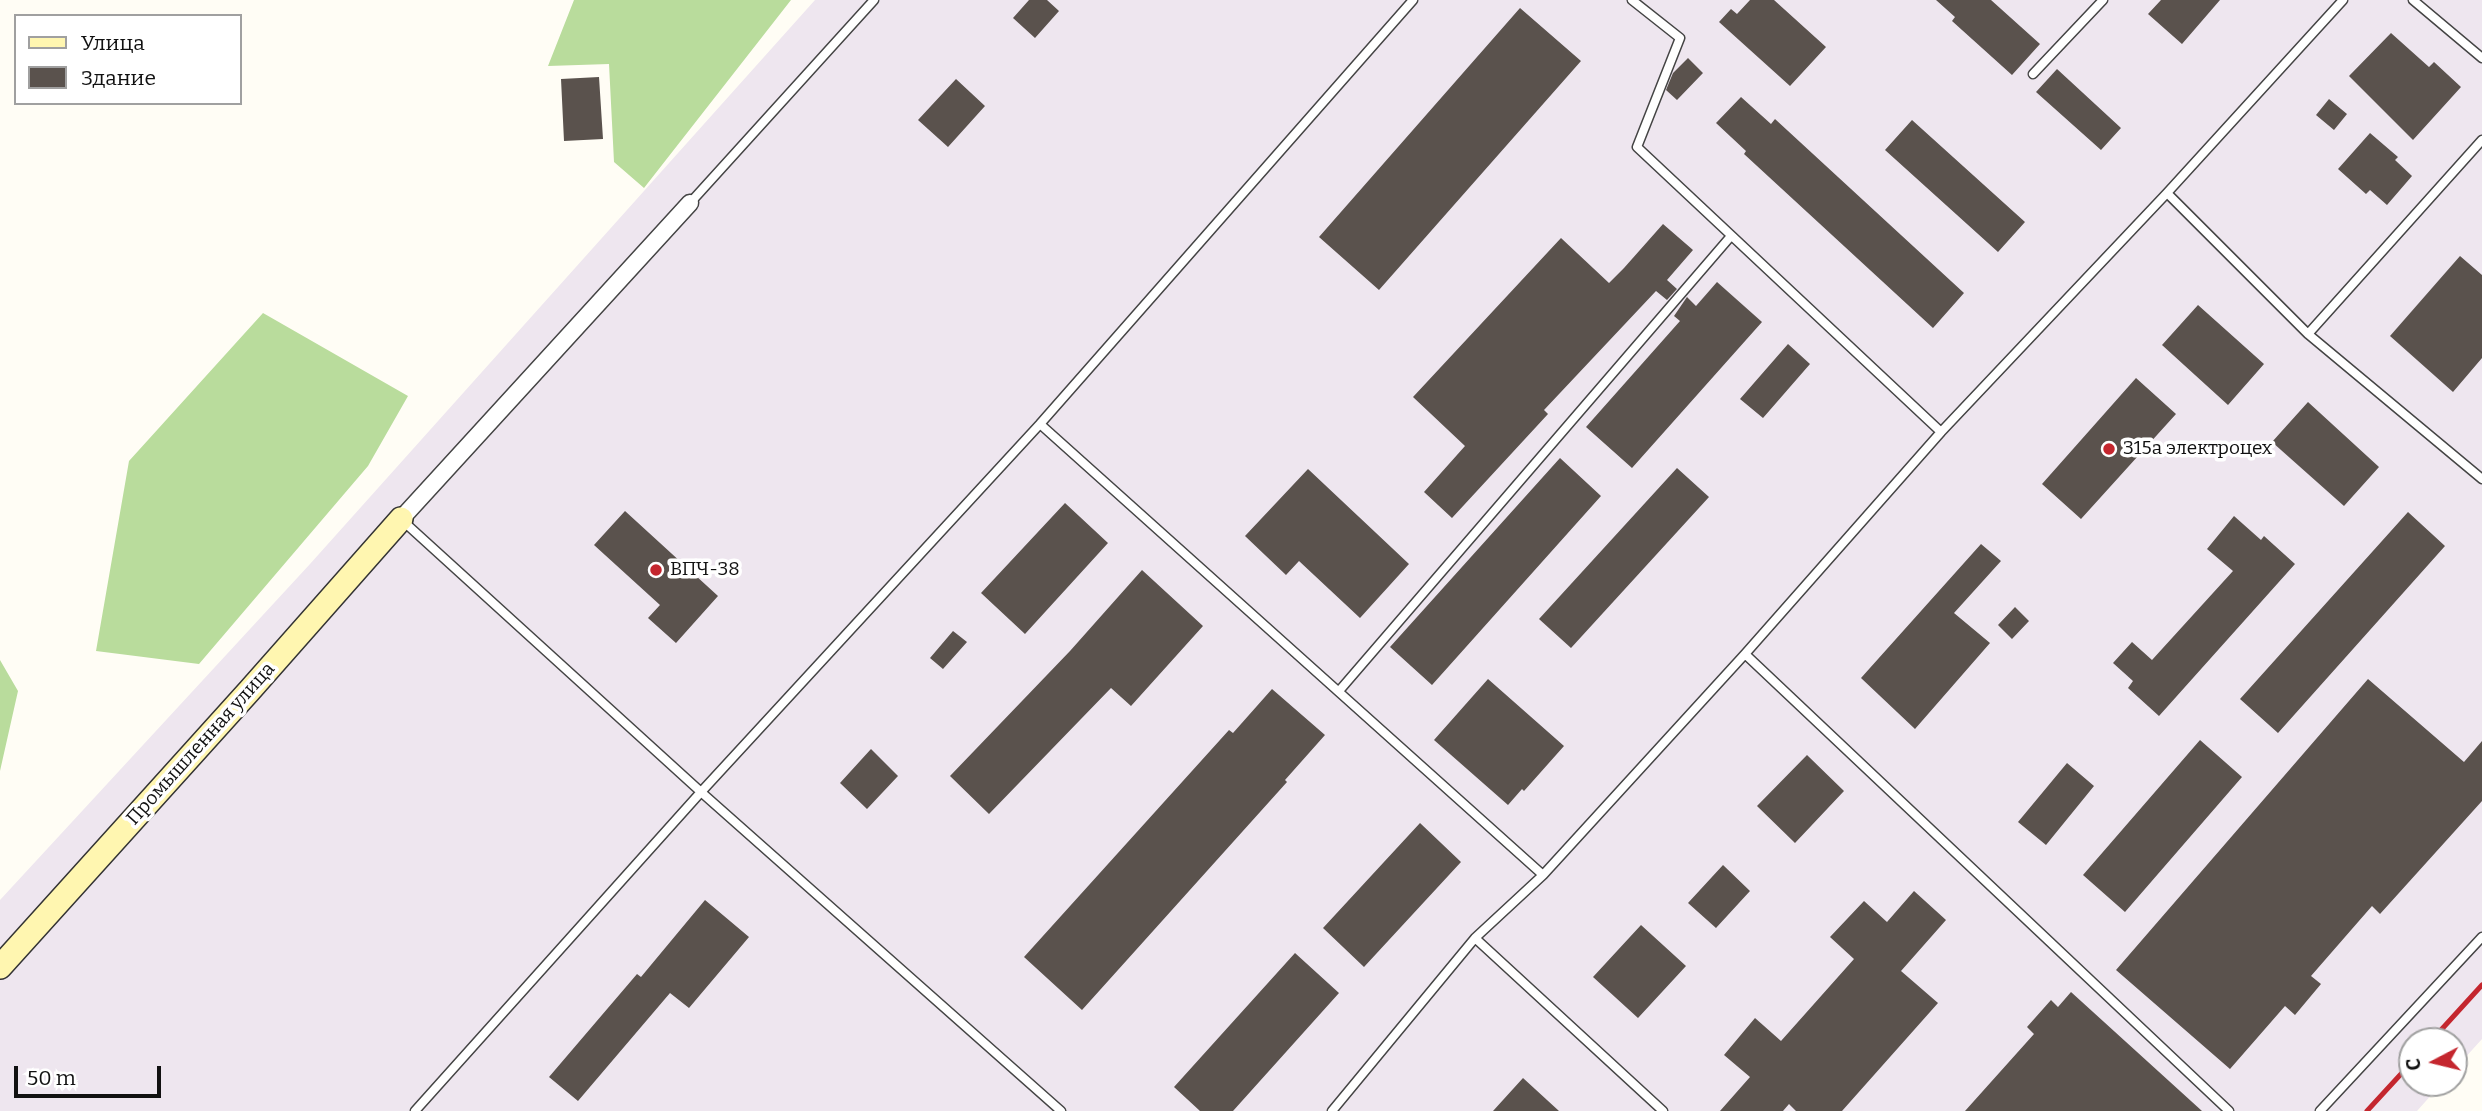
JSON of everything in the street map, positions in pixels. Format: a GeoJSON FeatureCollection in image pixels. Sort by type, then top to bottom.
{"type":"FeatureCollection","features":[{"type":"Feature","properties":{"kind":"street"},"geometry":{"type":"LineString","coordinates":[[401,519],[690,203]]}},
{"type":"Feature","properties":{"kind":"street","name":"Промышленная улица"},"geometry":{"type":"LineString","coordinates":[[0,967],[250,691],[401,519]]}},
{"type":"Feature","properties":{"kind":"lane"},"geometry":{"type":"LineString","coordinates":[[690,203],[874,0]]}},
{"type":"Feature","properties":{"kind":"lane"},"geometry":{"type":"LineString","coordinates":[[415,1111],[701,792],[1040,424],[1413,0]]}},
{"type":"Feature","properties":{"kind":"lane"},"geometry":{"type":"LineString","coordinates":[[1632,0],[1680,37],[1637,147],[1941,432]]}},
{"type":"Feature","properties":{"kind":"lane"},"geometry":{"type":"LineString","coordinates":[[2033,74],[2103,0]]}},
{"type":"Feature","properties":{"kind":"lane"},"geometry":{"type":"LineString","coordinates":[[1338,1109],[1475,938],[1543,875],[1745,654],[1941,432],[2167,193],[2343,0]]}},
{"type":"Feature","properties":{"kind":"lane"},"geometry":{"type":"LineString","coordinates":[[2413,0],[2482,58]]}},
{"type":"Feature","properties":{"kind":"lane"},"geometry":{"type":"LineString","coordinates":[[2308,334],[2482,140]]}},
{"type":"Feature","properties":{"kind":"lane"},"geometry":{"type":"LineString","coordinates":[[2167,193],[2308,334],[2482,479]]}},
{"type":"Feature","properties":{"kind":"lane"},"geometry":{"type":"LineString","coordinates":[[1339,691],[1731,236]]}},
{"type":"Feature","properties":{"kind":"lane"},"geometry":{"type":"LineString","coordinates":[[1040,424],[1543,875]]}},
{"type":"Feature","properties":{"kind":"lane"},"geometry":{"type":"LineString","coordinates":[[401,519],[701,792],[1061,1111]]}},
{"type":"Feature","properties":{"kind":"lane"},"geometry":{"type":"LineString","coordinates":[[1745,654],[2228,1111]]}},
{"type":"Feature","properties":{"kind":"lane"},"geometry":{"type":"LineString","coordinates":[[2320,1111],[2482,937]]}},
{"type":"Feature","properties":{"kind":"lane"},"geometry":{"type":"LineString","coordinates":[[1475,938],[1663,1111]]}},
{"type":"Feature","properties":{"kind":"shaded area"},"geometry":{"type":"Polygon","coordinates":[[[815,0],[2482,0],[2482,1039],[2468,1054],[2468,1027],[2398,1027],[2398,1097],[2430,1097],[2417,1111],[0,1111],[0,900],[310,564],[815,0]]]}},
{"type":"Feature","properties":{"kind":"green space"},"geometry":{"type":"Polygon","coordinates":[[[574,0],[791,0],[644,188],[614,162],[609,64],[548,66],[574,0]]]}},
{"type":"Feature","properties":{"kind":"green space"},"geometry":{"type":"Polygon","coordinates":[[[263,313],[408,396],[368,466],[199,664],[96,651],[129,461],[263,313]]]}},
{"type":"Feature","properties":{"kind":"green space"},"geometry":{"type":"Polygon","coordinates":[[[0,660],[18,691],[0,771],[0,660]]]}},
{"type":"Feature","properties":{"kind":"building"},"geometry":{"type":"Polygon","coordinates":[[[1029,0],[1047,0],[1059,11],[1035,38],[1013,18],[1029,0]]]}},
{"type":"Feature","properties":{"kind":"building"},"geometry":{"type":"Polygon","coordinates":[[[1750,0],[1774,0],[1826,47],[1790,86],[1719,22],[1731,9],[1737,14],[1750,0]]]}},
{"type":"Feature","properties":{"kind":"building"},"geometry":{"type":"Polygon","coordinates":[[[1936,0],[1991,0],[2040,44],[2012,75],[1952,21],[1955,17],[1936,0]]]}},
{"type":"Feature","properties":{"kind":"building"},"geometry":{"type":"Polygon","coordinates":[[[2161,0],[2220,0],[2182,44],[2148,14],[2161,0]]]}},
{"type":"Feature","properties":{"kind":"building"},"geometry":{"type":"Polygon","coordinates":[[[1520,8],[1581,61],[1379,290],[1319,237],[1520,8]]]}},
{"type":"Feature","properties":{"kind":"building"},"geometry":{"type":"Polygon","coordinates":[[[2391,33],[2429,67],[2434,62],[2461,87],[2413,140],[2349,76],[2391,33]]]}},
{"type":"Feature","properties":{"kind":"building"},"geometry":{"type":"Polygon","coordinates":[[[1688,58],[1703,73],[1677,100],[1666,90],[1673,73],[1688,58]]]}},
{"type":"Feature","properties":{"kind":"building"},"geometry":{"type":"Polygon","coordinates":[[[2057,69],[2121,128],[2101,150],[2036,92],[2057,69]]]}},
{"type":"Feature","properties":{"kind":"building"},"geometry":{"type":"Polygon","coordinates":[[[599,77],[603,139],[564,141],[561,79],[599,77]]]}},
{"type":"Feature","properties":{"kind":"building"},"geometry":{"type":"Polygon","coordinates":[[[956,79],[985,106],[948,147],[918,120],[956,79]]]}},
{"type":"Feature","properties":{"kind":"building"},"geometry":{"type":"Polygon","coordinates":[[[1741,97],[1771,124],[1775,119],[1964,293],[1933,328],[1744,154],[1746,151],[1716,123],[1741,97]]]}},
{"type":"Feature","properties":{"kind":"building"},"geometry":{"type":"Polygon","coordinates":[[[2329,99],[2347,114],[2334,130],[2316,115],[2329,99]]]}},
{"type":"Feature","properties":{"kind":"building"},"geometry":{"type":"Polygon","coordinates":[[[1912,120],[2025,222],[1998,252],[1885,150],[1912,120]]]}},
{"type":"Feature","properties":{"kind":"building"},"geometry":{"type":"Polygon","coordinates":[[[2370,133],[2398,157],[2395,160],[2412,176],[2387,205],[2370,190],[2366,194],[2338,169],[2370,133]]]}},
{"type":"Feature","properties":{"kind":"building"},"geometry":{"type":"Polygon","coordinates":[[[1663,224],[1693,250],[1667,280],[1677,289],[1667,300],[1656,291],[1544,410],[1548,414],[1452,518],[1424,492],[1465,446],[1413,397],[1561,238],[1609,283],[1663,224]]]}},
{"type":"Feature","properties":{"kind":"building"},"geometry":{"type":"Polygon","coordinates":[[[2460,256],[2482,275],[2482,358],[2453,392],[2390,336],[2460,256]]]}},
{"type":"Feature","properties":{"kind":"building"},"geometry":{"type":"Polygon","coordinates":[[[1717,282],[1762,322],[1632,468],[1586,427],[1680,321],[1674,316],[1687,297],[1696,306],[1717,282]]]}},
{"type":"Feature","properties":{"kind":"building"},"geometry":{"type":"Polygon","coordinates":[[[2198,305],[2264,364],[2228,405],[2162,345],[2198,305]]]}},
{"type":"Feature","properties":{"kind":"building"},"geometry":{"type":"Polygon","coordinates":[[[1788,344],[1810,364],[1763,418],[1740,399],[1788,344]]]}},
{"type":"Feature","properties":{"kind":"building","name":"315a электроцех"},"geometry":{"type":"Polygon","coordinates":[[[2136,378],[2176,414],[2081,519],[2042,484],[2136,378]]]}},
{"type":"Feature","properties":{"kind":"building"},"geometry":{"type":"Polygon","coordinates":[[[2308,402],[2379,467],[2344,506],[2272,442],[2308,402]]]}},
{"type":"Feature","properties":{"kind":"building"},"geometry":{"type":"Polygon","coordinates":[[[1560,458],[1601,496],[1432,685],[1390,647],[1560,458]]]}},
{"type":"Feature","properties":{"kind":"building"},"geometry":{"type":"Polygon","coordinates":[[[1677,468],[1709,497],[1571,648],[1539,619],[1677,468]]]}},
{"type":"Feature","properties":{"kind":"building"},"geometry":{"type":"Polygon","coordinates":[[[1308,469],[1409,564],[1360,618],[1299,561],[1286,575],[1245,536],[1308,469]]]}},
{"type":"Feature","properties":{"kind":"building"},"geometry":{"type":"Polygon","coordinates":[[[1065,503],[1108,543],[1025,634],[981,593],[1065,503]]]}},
{"type":"Feature","properties":{"kind":"building","name":"ВПЧ-38"},"geometry":{"type":"Polygon","coordinates":[[[625,511],[718,596],[676,643],[648,618],[660,605],[594,545],[625,511]]]}},
{"type":"Feature","properties":{"kind":"building"},"geometry":{"type":"Polygon","coordinates":[[[2408,512],[2445,546],[2278,733],[2240,699],[2408,512]]]}},
{"type":"Feature","properties":{"kind":"building"},"geometry":{"type":"Polygon","coordinates":[[[2234,516],[2261,540],[2264,536],[2295,564],[2159,716],[2128,688],[2133,681],[2113,663],[2132,642],[2152,660],[2233,571],[2207,549],[2234,516]]]}},
{"type":"Feature","properties":{"kind":"building"},"geometry":{"type":"Polygon","coordinates":[[[1981,544],[2001,561],[1954,613],[1990,643],[1915,729],[1861,678],[1981,544]]]}},
{"type":"Feature","properties":{"kind":"building"},"geometry":{"type":"Polygon","coordinates":[[[1142,570],[1203,626],[1131,706],[1111,688],[989,814],[950,776],[1070,651],[1142,570]]]}},
{"type":"Feature","properties":{"kind":"building"},"geometry":{"type":"Polygon","coordinates":[[[2015,607],[2029,621],[2012,639],[1998,625],[2015,607]]]}},
{"type":"Feature","properties":{"kind":"building"},"geometry":{"type":"Polygon","coordinates":[[[953,631],[967,642],[943,669],[930,658],[953,631]]]}},
{"type":"Feature","properties":{"kind":"building"},"geometry":{"type":"Polygon","coordinates":[[[1488,679],[1564,746],[1508,805],[1434,740],[1488,679]]]}},
{"type":"Feature","properties":{"kind":"building"},"geometry":{"type":"Polygon","coordinates":[[[2368,679],[2464,762],[2482,741],[2482,801],[2380,914],[2372,906],[2311,976],[2321,984],[2295,1015],[2285,1006],[2230,1069],[2116,970],[2368,679]]]}},
{"type":"Feature","properties":{"kind":"building"},"geometry":{"type":"Polygon","coordinates":[[[1272,689],[1325,735],[1285,780],[1287,782],[1082,1010],[1024,957],[1229,730],[1233,733],[1272,689]]]}},
{"type":"Feature","properties":{"kind":"building"},"geometry":{"type":"Polygon","coordinates":[[[2200,740],[2242,777],[2125,912],[2083,875],[2200,740]]]}},
{"type":"Feature","properties":{"kind":"building"},"geometry":{"type":"Polygon","coordinates":[[[871,749],[898,776],[867,809],[840,783],[871,749]]]}},
{"type":"Feature","properties":{"kind":"building"},"geometry":{"type":"Polygon","coordinates":[[[1807,755],[1844,791],[1795,843],[1757,806],[1807,755]]]}},
{"type":"Feature","properties":{"kind":"building"},"geometry":{"type":"Polygon","coordinates":[[[2067,763],[2094,786],[2046,845],[2018,822],[2067,763]]]}},
{"type":"Feature","properties":{"kind":"building"},"geometry":{"type":"Polygon","coordinates":[[[1420,823],[1461,862],[1364,967],[1323,928],[1420,823]]]}},
{"type":"Feature","properties":{"kind":"building"},"geometry":{"type":"Polygon","coordinates":[[[1723,865],[1750,891],[1716,928],[1688,903],[1723,865]]]}},
{"type":"Feature","properties":{"kind":"building"},"geometry":{"type":"Polygon","coordinates":[[[1914,891],[1946,920],[1901,971],[1938,1003],[1842,1111],[1796,1111],[1789,1104],[1783,1111],[1720,1111],[1750,1077],[1724,1055],[1755,1018],[1781,1041],[1854,959],[1830,937],[1864,901],[1887,922],[1914,891]]]}},
{"type":"Feature","properties":{"kind":"building"},"geometry":{"type":"Polygon","coordinates":[[[705,900],[749,937],[689,1008],[670,993],[578,1101],[549,1077],[637,974],[641,977],[705,900]]]}},
{"type":"Feature","properties":{"kind":"building"},"geometry":{"type":"Polygon","coordinates":[[[1641,925],[1686,966],[1638,1018],[1593,977],[1641,925]]]}},
{"type":"Feature","properties":{"kind":"building"},"geometry":{"type":"Polygon","coordinates":[[[1295,953],[1339,993],[1233,1111],[1200,1111],[1174,1087],[1295,953]]]}},
{"type":"Feature","properties":{"kind":"building"},"geometry":{"type":"Polygon","coordinates":[[[2071,992],[2202,1111],[1965,1111],[2034,1034],[2027,1027],[2051,1000],[2058,1007],[2071,992]]]}},
{"type":"Feature","properties":{"kind":"building"},"geometry":{"type":"Polygon","coordinates":[[[1523,1078],[1559,1111],[1493,1111],[1523,1078]]]}},
{"type":"Feature","properties":{"kind":"railway"},"geometry":{"type":"LineString","coordinates":[[2444,1027],[2482,985]]}},
{"type":"Feature","properties":{"kind":"railway"},"geometry":{"type":"LineString","coordinates":[[2367,1111],[2398,1077]]}},
{"type":"Feature","properties":{"kind":"place","name":"315a электроцех"},"geometry":{"type":"Point","coordinates":[2109,449]}},
{"type":"Feature","properties":{"kind":"place","name":"ВПЧ-38"},"geometry":{"type":"Point","coordinates":[656,570]}}]}
